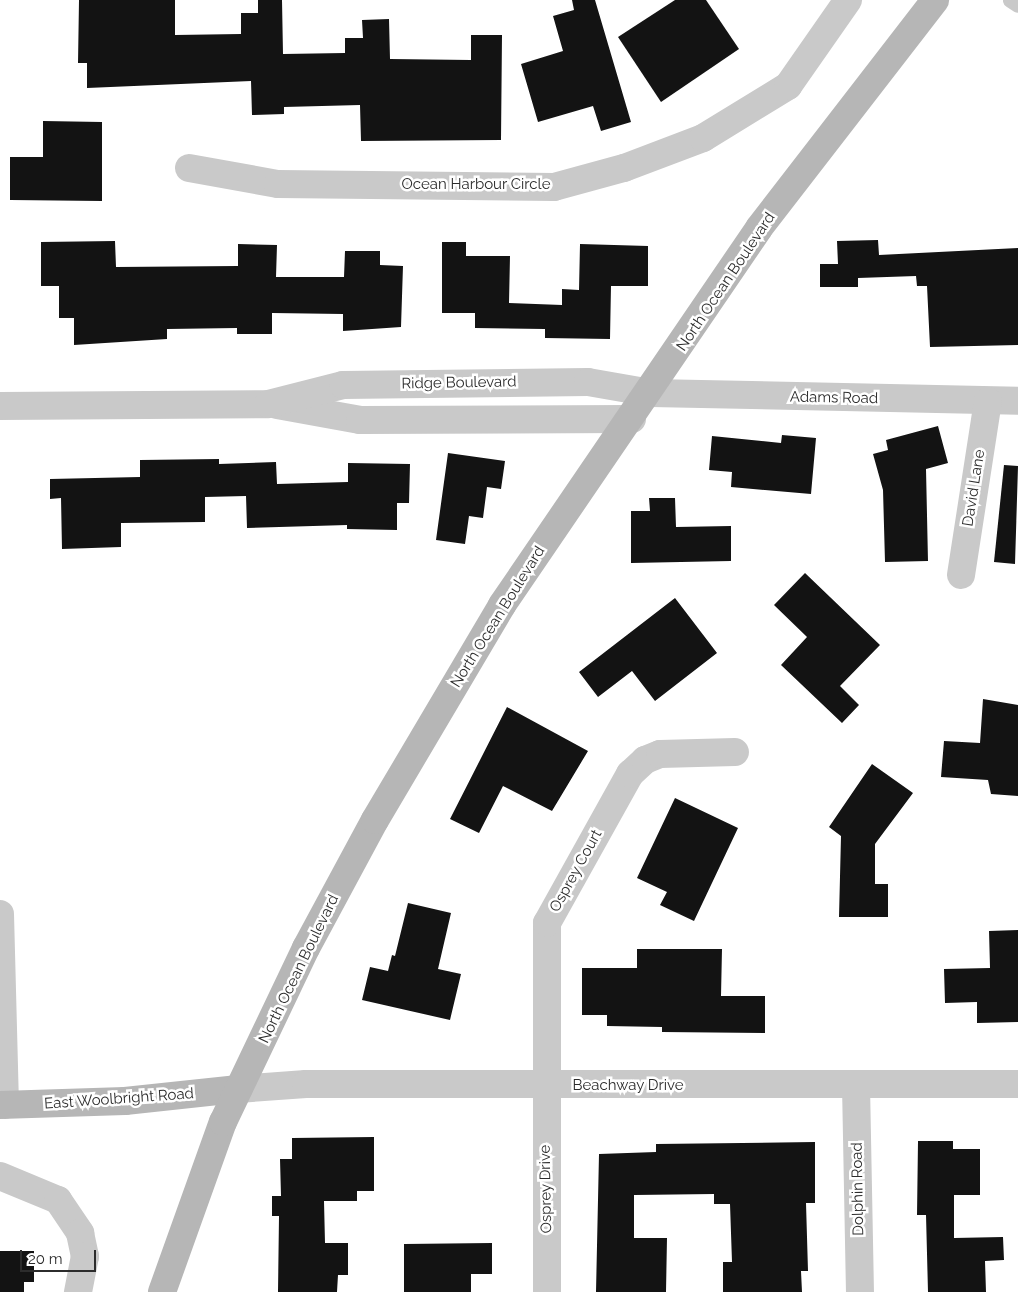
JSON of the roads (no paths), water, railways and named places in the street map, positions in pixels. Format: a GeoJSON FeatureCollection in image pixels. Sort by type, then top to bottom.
{"type":"FeatureCollection","features":[{"type":"Feature","properties":{"kind":"main road","name":"North Ocean Boulevard"},"geometry":{"type":"LineString","coordinates":[[162,1292],[238,1089],[375,820],[502,606],[651,394],[760,228],[934,0]]}},
{"type":"Feature","properties":{"kind":"main road","name":"East Woolbright Road"},"geometry":{"type":"LineString","coordinates":[[3,1105],[125,1101],[238,1089]]}},
{"type":"Feature","properties":{"kind":"street","name":"Ocean Harbour Circle"},"geometry":{"type":"LineString","coordinates":[[188,168],[278,184],[554,187],[624,168],[703,138],[788,86],[848,0]]}},
{"type":"Feature","properties":{"kind":"street","name":"Ridge Boulevard"},"geometry":{"type":"LineString","coordinates":[[268,404],[343,385],[588,382],[651,394]]}},
{"type":"Feature","properties":{"kind":"street","name":"Adams Road"},"geometry":{"type":"LineString","coordinates":[[651,394],[988,402],[1018,401]]}},
{"type":"Feature","properties":{"kind":"street","name":"David Lane"},"geometry":{"type":"LineString","coordinates":[[961,575],[988,402]]}},
{"type":"Feature","properties":{"kind":"street","name":"Ridge Boulevard"},"geometry":{"type":"LineString","coordinates":[[0,406],[268,404],[360,420],[632,419]]}},
{"type":"Feature","properties":{"kind":"street","name":"Osprey Court"},"geometry":{"type":"LineString","coordinates":[[545,1086],[547,923],[630,774],[660,754],[735,752]]}},
{"type":"Feature","properties":{"kind":"street"},"geometry":{"type":"LineString","coordinates":[[0,914],[3,1105]]}},
{"type":"Feature","properties":{"kind":"street","name":"Beachway Drive"},"geometry":{"type":"LineString","coordinates":[[238,1089],[306,1084],[545,1086],[1018,1084]]}},
{"type":"Feature","properties":{"kind":"street","name":"Dolphin Road"},"geometry":{"type":"LineString","coordinates":[[856,1085],[860,1292]]}},
{"type":"Feature","properties":{"kind":"street","name":"Osprey Drive"},"geometry":{"type":"LineString","coordinates":[[545,1086],[547,1292]]}},
{"type":"Feature","properties":{"kind":"street"},"geometry":{"type":"LineString","coordinates":[[0,1176],[58,1200],[80,1233],[85,1256],[78,1292]]}},
{"type":"Feature","properties":{"kind":"lane"},"geometry":{"type":"LineString","coordinates":[[1010,0],[1018,5]]}}]}
